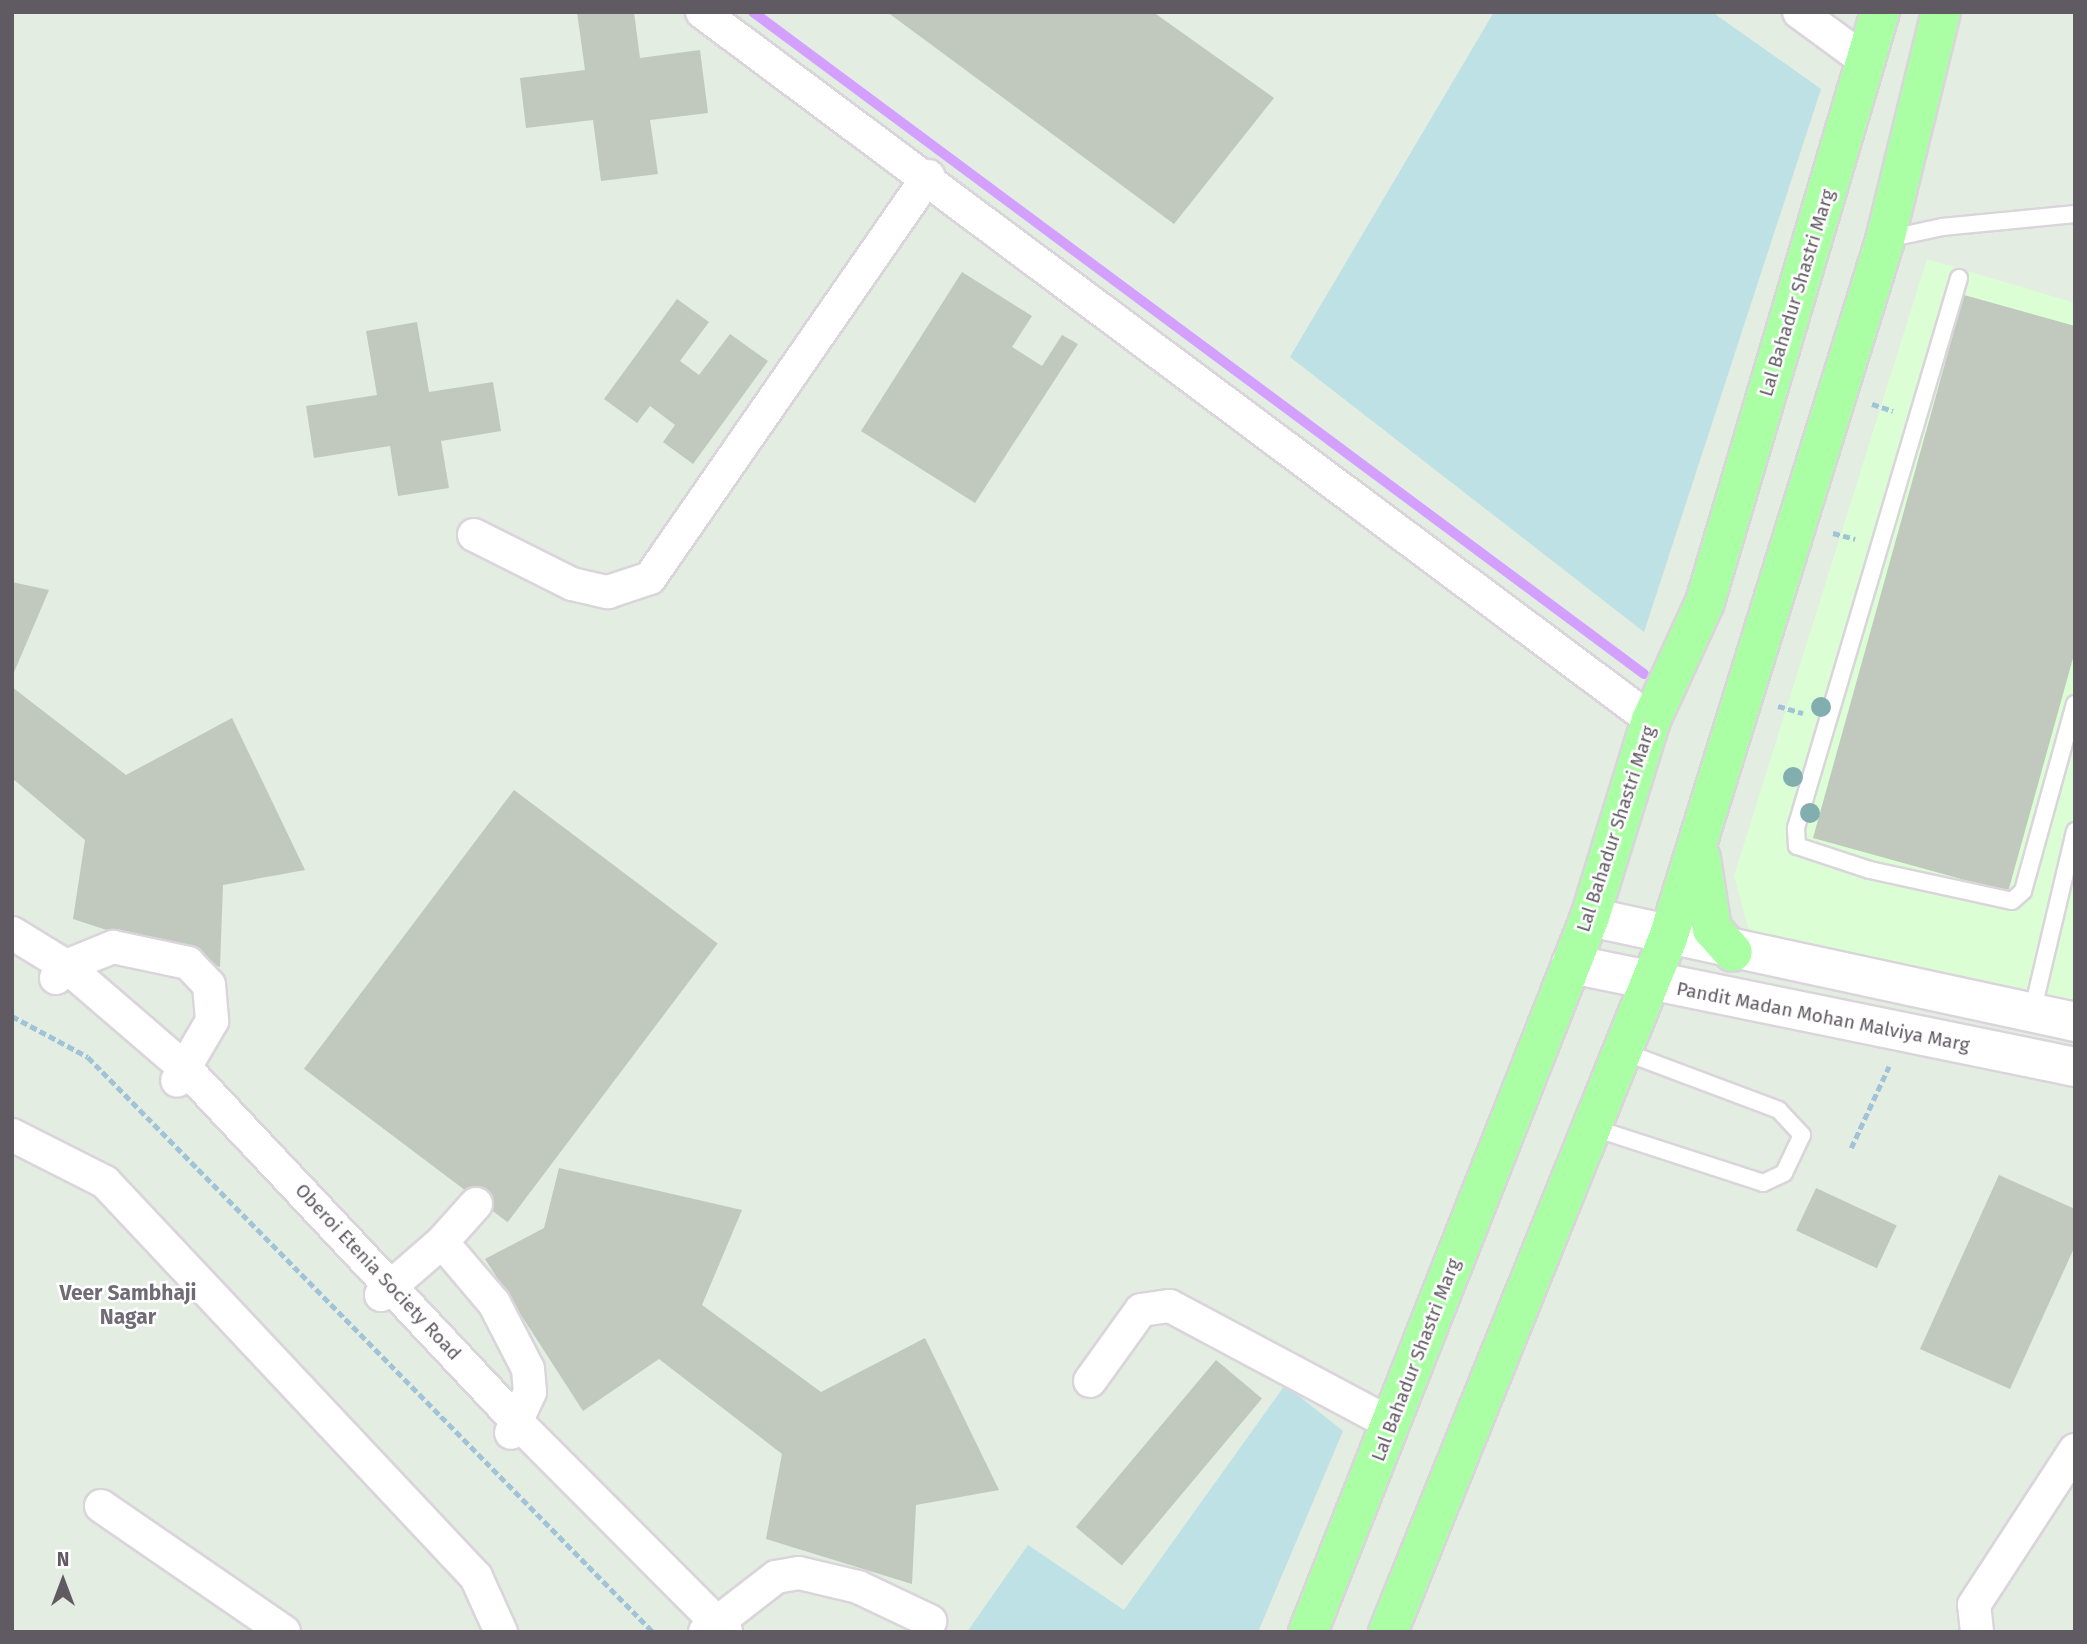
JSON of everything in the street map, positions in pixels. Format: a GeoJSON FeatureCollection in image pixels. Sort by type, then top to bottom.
{"type":"FeatureCollection","features":[{"type":"Feature","properties":{"kind":"main road","name":"Lal Bahadur Shastri Marg"},"geometry":{"type":"LineString","coordinates":[[1308,1632],[1590,917],[1651,720],[1705,602],[1880,12]]}},
{"type":"Feature","properties":{"kind":"main road"},"geometry":{"type":"LineString","coordinates":[[1388,1632],[1668,938],[1885,240],[1941,12]]}},
{"type":"Feature","properties":{"kind":"main road"},"geometry":{"type":"LineString","coordinates":[[1700,835],[1704,905],[1712,929],[1733,952]]}},
{"type":"Feature","properties":{"kind":"street"},"geometry":{"type":"LineString","coordinates":[[702,12],[928,176],[1651,720]]}},
{"type":"Feature","properties":{"kind":"street"},"geometry":{"type":"LineString","coordinates":[[1799,12],[1866,61]]}},
{"type":"Feature","properties":{"kind":"street"},"geometry":{"type":"LineString","coordinates":[[474,535],[572,584],[608,592],[650,578],[928,176]]}},
{"type":"Feature","properties":{"kind":"street"},"geometry":{"type":"LineString","coordinates":[[1590,917],[1668,938],[2075,1023]]}},
{"type":"Feature","properties":{"kind":"street","name":"Oberoi Etenia Society Road"},"geometry":{"type":"LineString","coordinates":[[12,933],[182,1075],[516,1429],[712,1629]]}},
{"type":"Feature","properties":{"kind":"street"},"geometry":{"type":"LineString","coordinates":[[12,953],[61,972],[113,947],[188,963],[209,985],[212,1021],[182,1075]]}},
{"type":"Feature","properties":{"kind":"street","name":"Pandit Madan Mohan Malviya Marg"},"geometry":{"type":"LineString","coordinates":[[1572,964],[2075,1067]]}},
{"type":"Feature","properties":{"kind":"street"},"geometry":{"type":"LineString","coordinates":[[12,1135],[105,1182],[477,1577],[500,1632]]}},
{"type":"Feature","properties":{"kind":"street"},"geometry":{"type":"LineString","coordinates":[[386,1290],[442,1242],[477,1204]]}},
{"type":"Feature","properties":{"kind":"street"},"geometry":{"type":"LineString","coordinates":[[442,1242],[494,1304],[528,1369],[530,1392],[516,1429]]}},
{"type":"Feature","properties":{"kind":"street"},"geometry":{"type":"LineString","coordinates":[[1090,1381],[1141,1310],[1171,1306],[1391,1424]]}},
{"type":"Feature","properties":{"kind":"street"},"geometry":{"type":"LineString","coordinates":[[1977,1632],[1974,1605],[2075,1450]]}},
{"type":"Feature","properties":{"kind":"street"},"geometry":{"type":"LineString","coordinates":[[101,1506],[284,1632]]}},
{"type":"Feature","properties":{"kind":"street"},"geometry":{"type":"LineString","coordinates":[[712,1629],[776,1577],[799,1573],[858,1587],[933,1617]]}},
{"type":"Feature","properties":{"kind":"lane"},"geometry":{"type":"LineString","coordinates":[[1885,240],[1942,227],[2075,214]]}},
{"type":"Feature","properties":{"kind":"lane"},"geometry":{"type":"LineString","coordinates":[[1959,278],[1796,828],[1797,846],[1870,870],[2012,901],[2022,891],[2075,704]]}},
{"type":"Feature","properties":{"kind":"lane"},"geometry":{"type":"LineString","coordinates":[[2032,1014],[2075,831]]}},
{"type":"Feature","properties":{"kind":"lane"},"geometry":{"type":"LineString","coordinates":[[1591,1127],[1763,1184],[1784,1173],[1802,1135],[1779,1110],[1622,1051]]}},
{"type":"Feature","properties":{"kind":"path"},"geometry":{"type":"LineString","coordinates":[[12,1016],[88,1057],[653,1632]]}},
{"type":"Feature","properties":{"kind":"path"},"geometry":{"type":"LineString","coordinates":[[1852,1148],[1904,1033]]}},
{"type":"Feature","properties":{"kind":"shaded area"},"geometry":{"type":"Polygon","coordinates":[[[1494,12],[1712,12],[1821,89],[1644,632],[1290,357],[1494,12]]]}},
{"type":"Feature","properties":{"kind":"shaded area"},"geometry":{"type":"Polygon","coordinates":[[[1927,259],[2075,303],[2075,1008],[1753,945],[1734,876],[1927,259]]]}},
{"type":"Feature","properties":{"kind":"shaded area"},"geometry":{"type":"Polygon","coordinates":[[[1285,1385],[1343,1431],[1258,1632],[967,1632],[1028,1545],[1124,1610],[1285,1385]]]}},
{"type":"Feature","properties":{"kind":"building"},"geometry":{"type":"Polygon","coordinates":[[[577,12],[634,12],[640,58],[700,50],[708,113],[650,120],[658,174],[601,181],[593,120],[526,128],[520,78],[585,70],[577,12]]]}},
{"type":"Feature","properties":{"kind":"building"},"geometry":{"type":"Polygon","coordinates":[[[887,12],[1153,12],[1274,98],[1174,224],[887,12]]]}},
{"type":"Feature","properties":{"kind":"building"},"geometry":{"type":"Polygon","coordinates":[[[962,272],[1032,316],[1012,347],[1042,366],[1062,335],[1078,344],[975,503],[861,431],[962,272]]]}},
{"type":"Feature","properties":{"kind":"building"},"geometry":{"type":"Polygon","coordinates":[[[1964,295],[2075,326],[2075,651],[2008,892],[1813,838],[1964,295]]]}},
{"type":"Feature","properties":{"kind":"building"},"geometry":{"type":"Polygon","coordinates":[[[677,299],[709,322],[680,361],[699,375],[730,334],[768,361],[693,464],[663,442],[675,425],[650,406],[637,423],[604,399],[677,299]]]}},
{"type":"Feature","properties":{"kind":"building"},"geometry":{"type":"Polygon","coordinates":[[[417,322],[429,392],[493,382],[501,431],[441,441],[449,488],[398,496],[390,446],[314,458],[306,406],[377,395],[366,331],[417,322]]]}},
{"type":"Feature","properties":{"kind":"building"},"geometry":{"type":"Polygon","coordinates":[[[12,582],[49,590],[12,677],[12,582]]]}},
{"type":"Feature","properties":{"kind":"building"},"geometry":{"type":"Polygon","coordinates":[[[12,687],[126,775],[232,718],[305,870],[223,885],[220,967],[73,919],[85,840],[12,778],[12,687]]]}},
{"type":"Feature","properties":{"kind":"building"},"geometry":{"type":"Polygon","coordinates":[[[514,790],[718,943],[508,1222],[304,1069],[514,790]]]}},
{"type":"Feature","properties":{"kind":"building"},"geometry":{"type":"Polygon","coordinates":[[[559,1168],[742,1210],[702,1305],[821,1392],[925,1338],[999,1490],[916,1505],[912,1584],[766,1539],[782,1454],[659,1359],[583,1411],[485,1259],[544,1228],[559,1168]]]}},
{"type":"Feature","properties":{"kind":"building"},"geometry":{"type":"Polygon","coordinates":[[[1999,1175],[2075,1209],[2075,1246],[2010,1389],[1920,1349],[1999,1175]]]}},
{"type":"Feature","properties":{"kind":"building"},"geometry":{"type":"Polygon","coordinates":[[[1816,1188],[1897,1226],[1877,1268],[1796,1231],[1816,1188]]]}},
{"type":"Feature","properties":{"kind":"building"},"geometry":{"type":"Polygon","coordinates":[[[1216,1360],[1262,1399],[1122,1566],[1076,1527],[1216,1360]]]}},
{"type":"Feature","properties":{"kind":"waterway"},"geometry":{"type":"LineString","coordinates":[[753,12],[1644,674]]}},
{"type":"Feature","properties":{"kind":"district","name":"Veer Sambhaji Nagar"},"geometry":{"type":"Point","coordinates":[128,1305]}}]}
